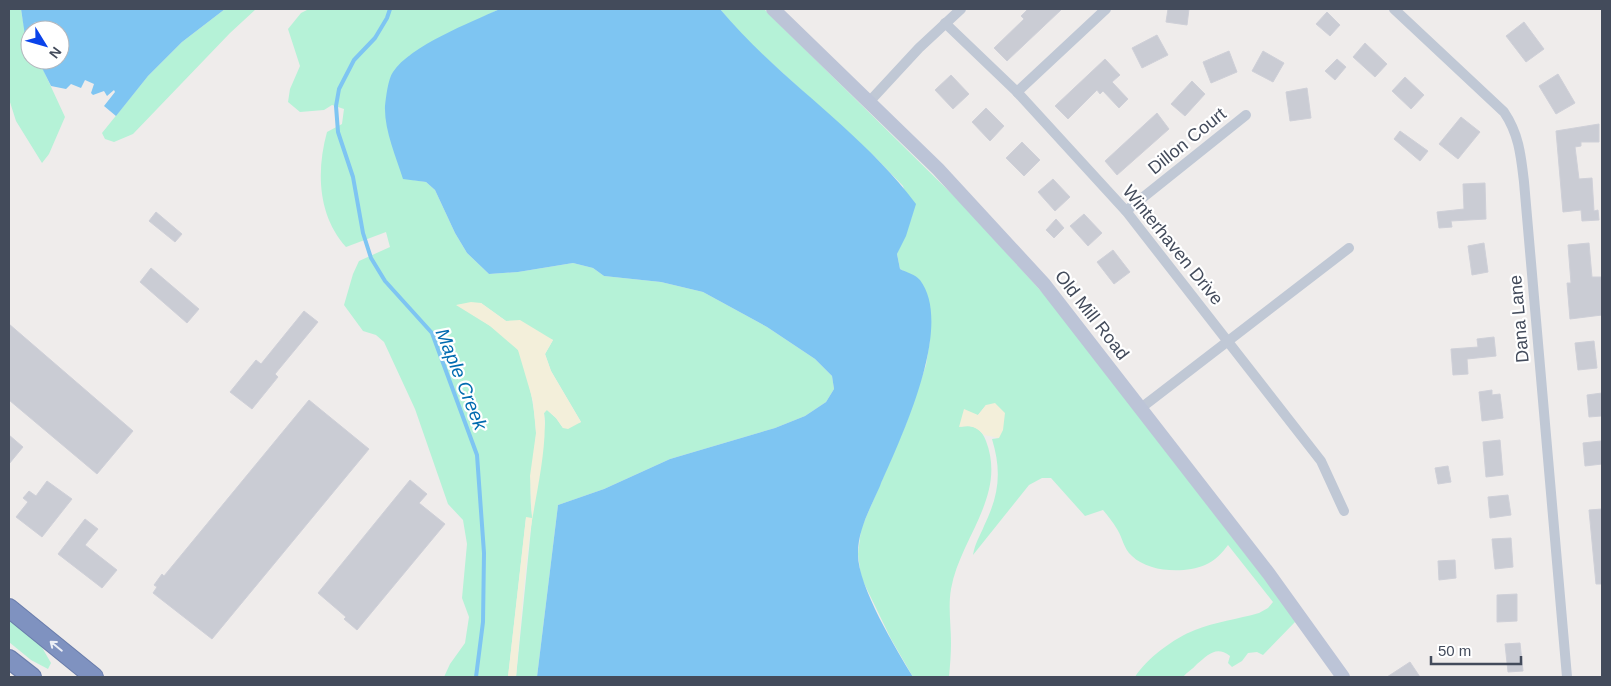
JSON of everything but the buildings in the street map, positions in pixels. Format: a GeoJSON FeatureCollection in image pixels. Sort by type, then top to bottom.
{"type":"FeatureCollection","features":[{"type":"Feature","properties":{"kind":"highway"},"geometry":{"type":"LineString","coordinates":[[9,608],[94,677]]}},
{"type":"Feature","properties":{"kind":"highway"},"geometry":{"type":"LineString","coordinates":[[9,659],[32,677]]}},
{"type":"Feature","properties":{"kind":"street","name":"Old Mill Road"},"geometry":{"type":"LineString","coordinates":[[773,9],[938,169],[1019,255],[1068,314],[1280,589],[1342,677]]}},
{"type":"Feature","properties":{"kind":"street"},"geometry":{"type":"LineString","coordinates":[[869,102],[945,23],[961,9]]}},
{"type":"Feature","properties":{"kind":"street"},"geometry":{"type":"LineString","coordinates":[[1017,92],[1106,9]]}},
{"type":"Feature","properties":{"kind":"street","name":"Dana Lane"},"geometry":{"type":"LineString","coordinates":[[1394,9],[1504,112],[1514,126],[1518,138],[1524,182],[1567,677]]}},
{"type":"Feature","properties":{"kind":"street","name":"Winterhaven Drive"},"geometry":{"type":"LineString","coordinates":[[945,23],[1017,92],[1126,211],[1321,461],[1344,511]]}},
{"type":"Feature","properties":{"kind":"street","name":"Dillon Court"},"geometry":{"type":"LineString","coordinates":[[1126,211],[1246,115]]}},
{"type":"Feature","properties":{"kind":"street"},"geometry":{"type":"LineString","coordinates":[[1141,408],[1349,248]]}},
{"type":"Feature","properties":{"kind":"green space"},"geometry":{"type":"Polygon","coordinates":[[[9,9],[21,9],[23,20],[20,20],[20,70],[43,70],[65,117],[49,154],[42,163],[16,121],[9,99],[9,9]]]}},
{"type":"Feature","properties":{"kind":"green space"},"geometry":{"type":"Polygon","coordinates":[[[225,9],[256,9],[230,33],[133,134],[114,142],[105,139],[102,133],[148,76],[182,42],[225,9]]]}},
{"type":"Feature","properties":{"kind":"green space"},"geometry":{"type":"Polygon","coordinates":[[[309,9],[500,9],[451,32],[409,56],[413,180],[426,182],[435,190],[455,233],[467,253],[489,274],[518,272],[573,263],[593,268],[604,276],[661,282],[703,292],[767,327],[815,359],[832,376],[834,389],[826,402],[805,416],[775,428],[670,459],[604,489],[558,505],[537,677],[516,677],[532,519],[526,518],[508,677],[444,677],[450,664],[465,643],[469,617],[462,598],[467,544],[463,520],[448,504],[415,409],[384,342],[376,335],[363,331],[344,305],[359,261],[390,247],[386,232],[346,247],[330,222],[322,193],[321,162],[327,132],[342,124],[344,109],[332,105],[324,110],[300,112],[288,102],[290,89],[300,66],[288,29],[301,13],[309,9]],[[481,303],[457,305],[507,338],[518,350],[525,367],[536,428],[531,485],[532,515],[546,409],[563,428],[581,422],[551,371],[545,354],[553,340],[506,321],[481,303]]]}},
{"type":"Feature","properties":{"kind":"green space"},"geometry":{"type":"Polygon","coordinates":[[[720,9],[764,9],[964,206],[1049,300],[1294,617],[1295,622],[1263,655],[1257,652],[1248,653],[1242,661],[1232,667],[1228,663],[1230,656],[1216,651],[1205,657],[1183,677],[1135,677],[1153,656],[1178,638],[1203,627],[1259,613],[1268,608],[1273,602],[1228,545],[1212,561],[1187,570],[1167,570],[1139,561],[1127,550],[1117,529],[1103,510],[1085,516],[1051,478],[1042,478],[1029,485],[973,555],[976,543],[993,504],[998,473],[992,439],[999,438],[986,405],[978,415],[960,427],[969,426],[976,428],[984,437],[991,461],[991,480],[987,499],[963,552],[951,589],[949,677],[913,677],[891,639],[861,577],[858,554],[861,529],[906,424],[926,365],[930,340],[919,279],[900,269],[897,254],[912,216],[903,186],[874,156],[743,37],[720,9]]]}},
{"type":"Feature","properties":{"kind":"green space"},"geometry":{"type":"Polygon","coordinates":[[[9,617],[40,644],[51,663],[48,669],[31,660],[9,642],[9,617]]]}},
{"type":"Feature","properties":{"kind":"sand"},"geometry":{"type":"Polygon","coordinates":[[[471,302],[481,303],[506,321],[520,320],[553,340],[545,354],[551,371],[581,422],[568,429],[563,428],[547,410],[544,413],[543,457],[530,533],[516,677],[508,677],[526,517],[532,518],[530,476],[536,433],[533,401],[518,350],[490,326],[456,305],[471,302]]]}},
{"type":"Feature","properties":{"kind":"sand"},"geometry":{"type":"Polygon","coordinates":[[[995,403],[1005,413],[1003,430],[999,438],[984,435],[973,427],[959,427],[964,409],[978,415],[986,405],[995,403]]]}},
{"type":"Feature","properties":{"kind":"water"},"geometry":{"type":"Polygon","coordinates":[[[21,9],[225,9],[182,42],[148,76],[116,116],[104,106],[115,92],[114,90],[107,96],[104,91],[93,95],[91,93],[94,84],[85,80],[81,88],[71,84],[66,89],[51,86],[43,70],[70,70],[70,20],[23,20],[21,9]]]}},
{"type":"Feature","properties":{"kind":"water"},"geometry":{"type":"Polygon","coordinates":[[[500,9],[720,9],[768,59],[870,152],[916,204],[906,236],[897,254],[900,269],[920,280],[929,300],[931,325],[928,353],[911,413],[860,535],[858,553],[859,566],[870,599],[913,677],[537,677],[558,505],[604,489],[670,459],[775,428],[805,416],[826,402],[834,389],[832,376],[815,359],[767,327],[703,292],[661,282],[604,276],[593,268],[573,263],[518,272],[489,274],[467,253],[455,233],[435,190],[426,182],[403,179],[386,124],[386,98],[391,75],[401,62],[427,44],[500,9]]]}},
{"type":"Feature","properties":{"kind":"waterway","name":"Maple Creek"},"geometry":{"type":"LineString","coordinates":[[390,9],[375,38],[354,60],[339,89],[336,106],[338,132],[353,177],[363,233],[371,258],[385,281],[432,333],[477,455],[484,553],[483,622],[476,677]]}}]}
